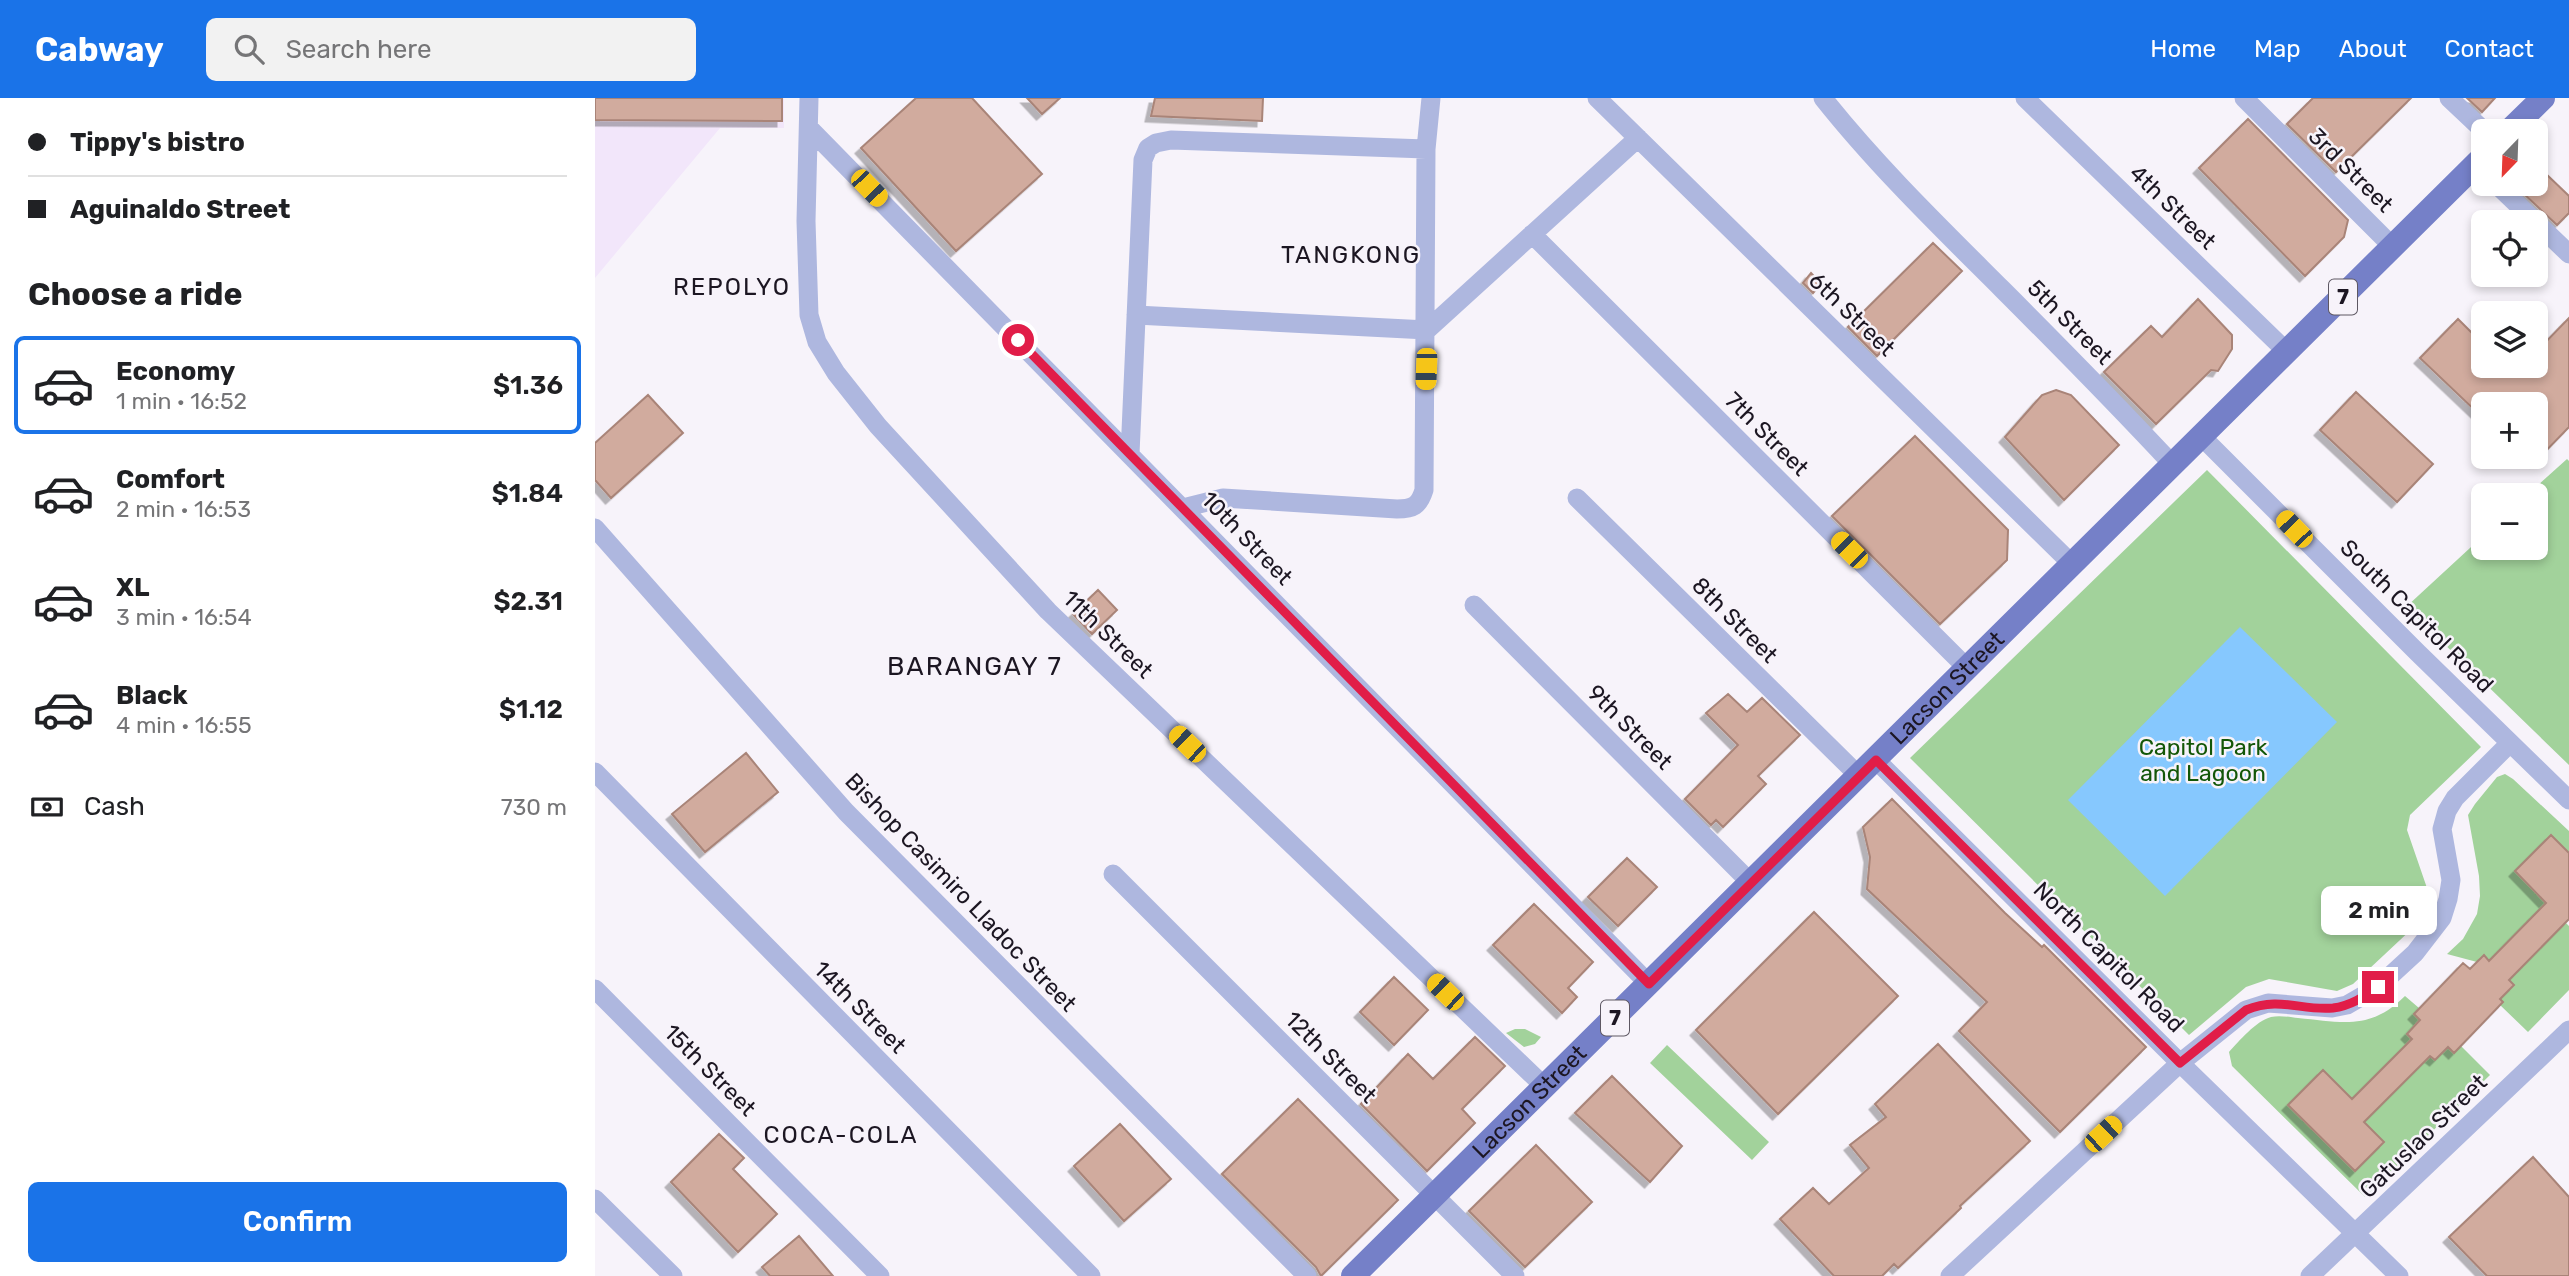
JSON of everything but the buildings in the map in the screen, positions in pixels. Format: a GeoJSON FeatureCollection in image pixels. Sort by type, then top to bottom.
{"type":"FeatureCollection","features":[{"type":"Feature","properties":{"kind":"main road"},"geometry":{"type":"LineString","coordinates":[[2521,119],[2543,98]]}},
{"type":"Feature","properties":{"kind":"main road","name":"Lacson Street"},"geometry":{"type":"LineString","coordinates":[[1353,1276],[2393,247],[2471,174]]}},
{"type":"Feature","properties":{"kind":"street","name":"11th Street"},"geometry":{"type":"LineString","coordinates":[[809,98],[806,221],[809,315],[817,342],[836,373],[878,426],[1048,611],[1545,1087]]}},
{"type":"Feature","properties":{"kind":"street"},"geometry":{"type":"LineString","coordinates":[[1183,508],[1223,498],[1397,509],[1411,509],[1420,503],[1424,490],[1426,149],[1431,98]]}},
{"type":"Feature","properties":{"kind":"street","name":"6th Street"},"geometry":{"type":"LineString","coordinates":[[1597,98],[2073,565]]}},
{"type":"Feature","properties":{"kind":"street","name":"5th Street"},"geometry":{"type":"LineString","coordinates":[[1823,98],[1854,138],[2092,379],[2173,466]]}},
{"type":"Feature","properties":{"kind":"street","name":"4th Street"},"geometry":{"type":"LineString","coordinates":[[2025,98],[2287,352]]}},
{"type":"Feature","properties":{"kind":"street","name":"3rd Street"},"geometry":{"type":"LineString","coordinates":[[2244,98],[2393,247]]}},
{"type":"Feature","properties":{"kind":"street"},"geometry":{"type":"LineString","coordinates":[[2449,98],[2471,119]]}},
{"type":"Feature","properties":{"kind":"street","name":"10th Street"},"geometry":{"type":"LineString","coordinates":[[809,128],[1649,984]]}},
{"type":"Feature","properties":{"kind":"street"},"geometry":{"type":"LineString","coordinates":[[1136,315],[1427,330],[1638,138]]}},
{"type":"Feature","properties":{"kind":"street"},"geometry":{"type":"LineString","coordinates":[[1130,454],[1143,160],[1147,148],[1171,140],[1426,149]]}},
{"type":"Feature","properties":{"kind":"street"},"geometry":{"type":"LineString","coordinates":[[2509,196],[2569,254]]}},
{"type":"Feature","properties":{"kind":"street","name":"7th Street"},"geometry":{"type":"LineString","coordinates":[[1532,234],[1968,669]]}},
{"type":"Feature","properties":{"kind":"street","name":"South Capitol Road"},"geometry":{"type":"LineString","coordinates":[[2202,437],[2569,800]]}},
{"type":"Feature","properties":{"kind":"street","name":"8th Street"},"geometry":{"type":"LineString","coordinates":[[1577,498],[1867,768]]}},
{"type":"Feature","properties":{"kind":"street","name":"Bishop Casimiro Lladoc Street"},"geometry":{"type":"LineString","coordinates":[[595,528],[846,812],[1307,1276]]}},
{"type":"Feature","properties":{"kind":"street","name":"9th Street"},"geometry":{"type":"LineString","coordinates":[[1474,605],[1751,883]]}},
{"type":"Feature","properties":{"kind":"street"},"geometry":{"type":"LineString","coordinates":[[1950,1276],[2180,1063],[2246,1010],[2268,1003],[2332,1008],[2347,1005],[2378,987],[2415,953],[2442,918],[2448,899],[2451,880],[2442,829],[2447,811],[2455,798],[2510,743]]}},
{"type":"Feature","properties":{"kind":"street","name":"North Capitol Road"},"geometry":{"type":"LineString","coordinates":[[1867,768],[2180,1063],[2399,1276]]}},
{"type":"Feature","properties":{"kind":"street","name":"14th Street"},"geometry":{"type":"LineString","coordinates":[[595,772],[1091,1276]]}},
{"type":"Feature","properties":{"kind":"street","name":"12th Street"},"geometry":{"type":"LineString","coordinates":[[1112,874],[1515,1276]]}},
{"type":"Feature","properties":{"kind":"street","name":"15th Street"},"geometry":{"type":"LineString","coordinates":[[595,989],[880,1276]]}},
{"type":"Feature","properties":{"kind":"street","name":"Gatuslao Street"},"geometry":{"type":"LineString","coordinates":[[2310,1276],[2569,1030]]}},
{"type":"Feature","properties":{"kind":"street"},"geometry":{"type":"LineString","coordinates":[[595,1199],[673,1276]]}},
{"type":"Feature","properties":{"kind":"shaded area"},"geometry":{"type":"Polygon","coordinates":[[[595,98],[784,98],[784,128],[720,128],[595,278],[595,98]]]}},
{"type":"Feature","properties":{"kind":"green space"},"geometry":{"type":"Polygon","coordinates":[[[2567,459],[2569,461],[2569,765],[2406,607],[2471,547],[2471,560],[2548,560],[2548,483],[2540,483],[2567,459]]]}},
{"type":"Feature","properties":{"kind":"green space","name":"Capitol Park and Lagoon"},"geometry":{"type":"Polygon","coordinates":[[[2207,470],[2481,747],[2410,815],[2407,830],[2427,888],[2423,910],[2415,926],[2353,984],[2337,991],[2269,979],[2246,987],[2189,1035],[1910,758],[2207,470]]]}},
{"type":"Feature","properties":{"kind":"green space"},"geometry":{"type":"Polygon","coordinates":[[[2505,774],[2569,831],[2569,853],[2551,836],[2515,871],[2546,903],[2489,961],[2484,956],[2477,962],[2447,954],[2463,939],[2477,914],[2480,896],[2468,815],[2497,777],[2505,774]]]}},
{"type":"Feature","properties":{"kind":"green space"},"geometry":{"type":"Polygon","coordinates":[[[2566,923],[2569,926],[2569,990],[2528,1032],[2500,1005],[2503,1002],[2500,999],[2513,985],[2509,980],[2566,923]]]}},
{"type":"Feature","properties":{"kind":"green space"},"geometry":{"type":"Polygon","coordinates":[[[2405,996],[2419,1008],[2414,1014],[2420,1020],[2407,1034],[2412,1039],[2347,1105],[2345,1092],[2323,1070],[2288,1105],[2384,1142],[2364,1122],[2430,1056],[2448,1047],[2454,1053],[2461,1046],[2490,1075],[2365,1197],[2232,1066],[2229,1052],[2254,1027],[2271,1017],[2355,1022],[2380,1015],[2405,996]]]}},
{"type":"Feature","properties":{"kind":"green space"},"geometry":{"type":"Polygon","coordinates":[[[1525,1029],[1541,1037],[1535,1044],[1524,1047],[1506,1033],[1525,1029]]]}},
{"type":"Feature","properties":{"kind":"green space"},"geometry":{"type":"Polygon","coordinates":[[[1667,1045],[1769,1142],[1752,1160],[1650,1063],[1667,1045]]]}},
{"type":"Feature","properties":{"kind":"water"},"geometry":{"type":"Polygon","coordinates":[[[2240,627],[2337,722],[2165,896],[2068,800],[2240,627]]]}},
{"type":"Feature","properties":{"kind":"district","name":"TANGKONG"},"geometry":{"type":"Point","coordinates":[1351,255]}},
{"type":"Feature","properties":{"kind":"district","name":"REPOLYO"},"geometry":{"type":"Point","coordinates":[732,287]}},
{"type":"Feature","properties":{"kind":"district","name":"BARANGAY 7"},"geometry":{"type":"Point","coordinates":[975,666]}},
{"type":"Feature","properties":{"kind":"district","name":"COCA-COLA"},"geometry":{"type":"Point","coordinates":[841,1135]}},
{"type":"Feature","properties":{"kind":"route"},"geometry":{"type":"LineString","coordinates":[[1018,340],[1649,984],[1876,760],[2180,1063],[2246,1010],[2268,1003],[2332,1008],[2347,1005],[2378,987]]}}]}
